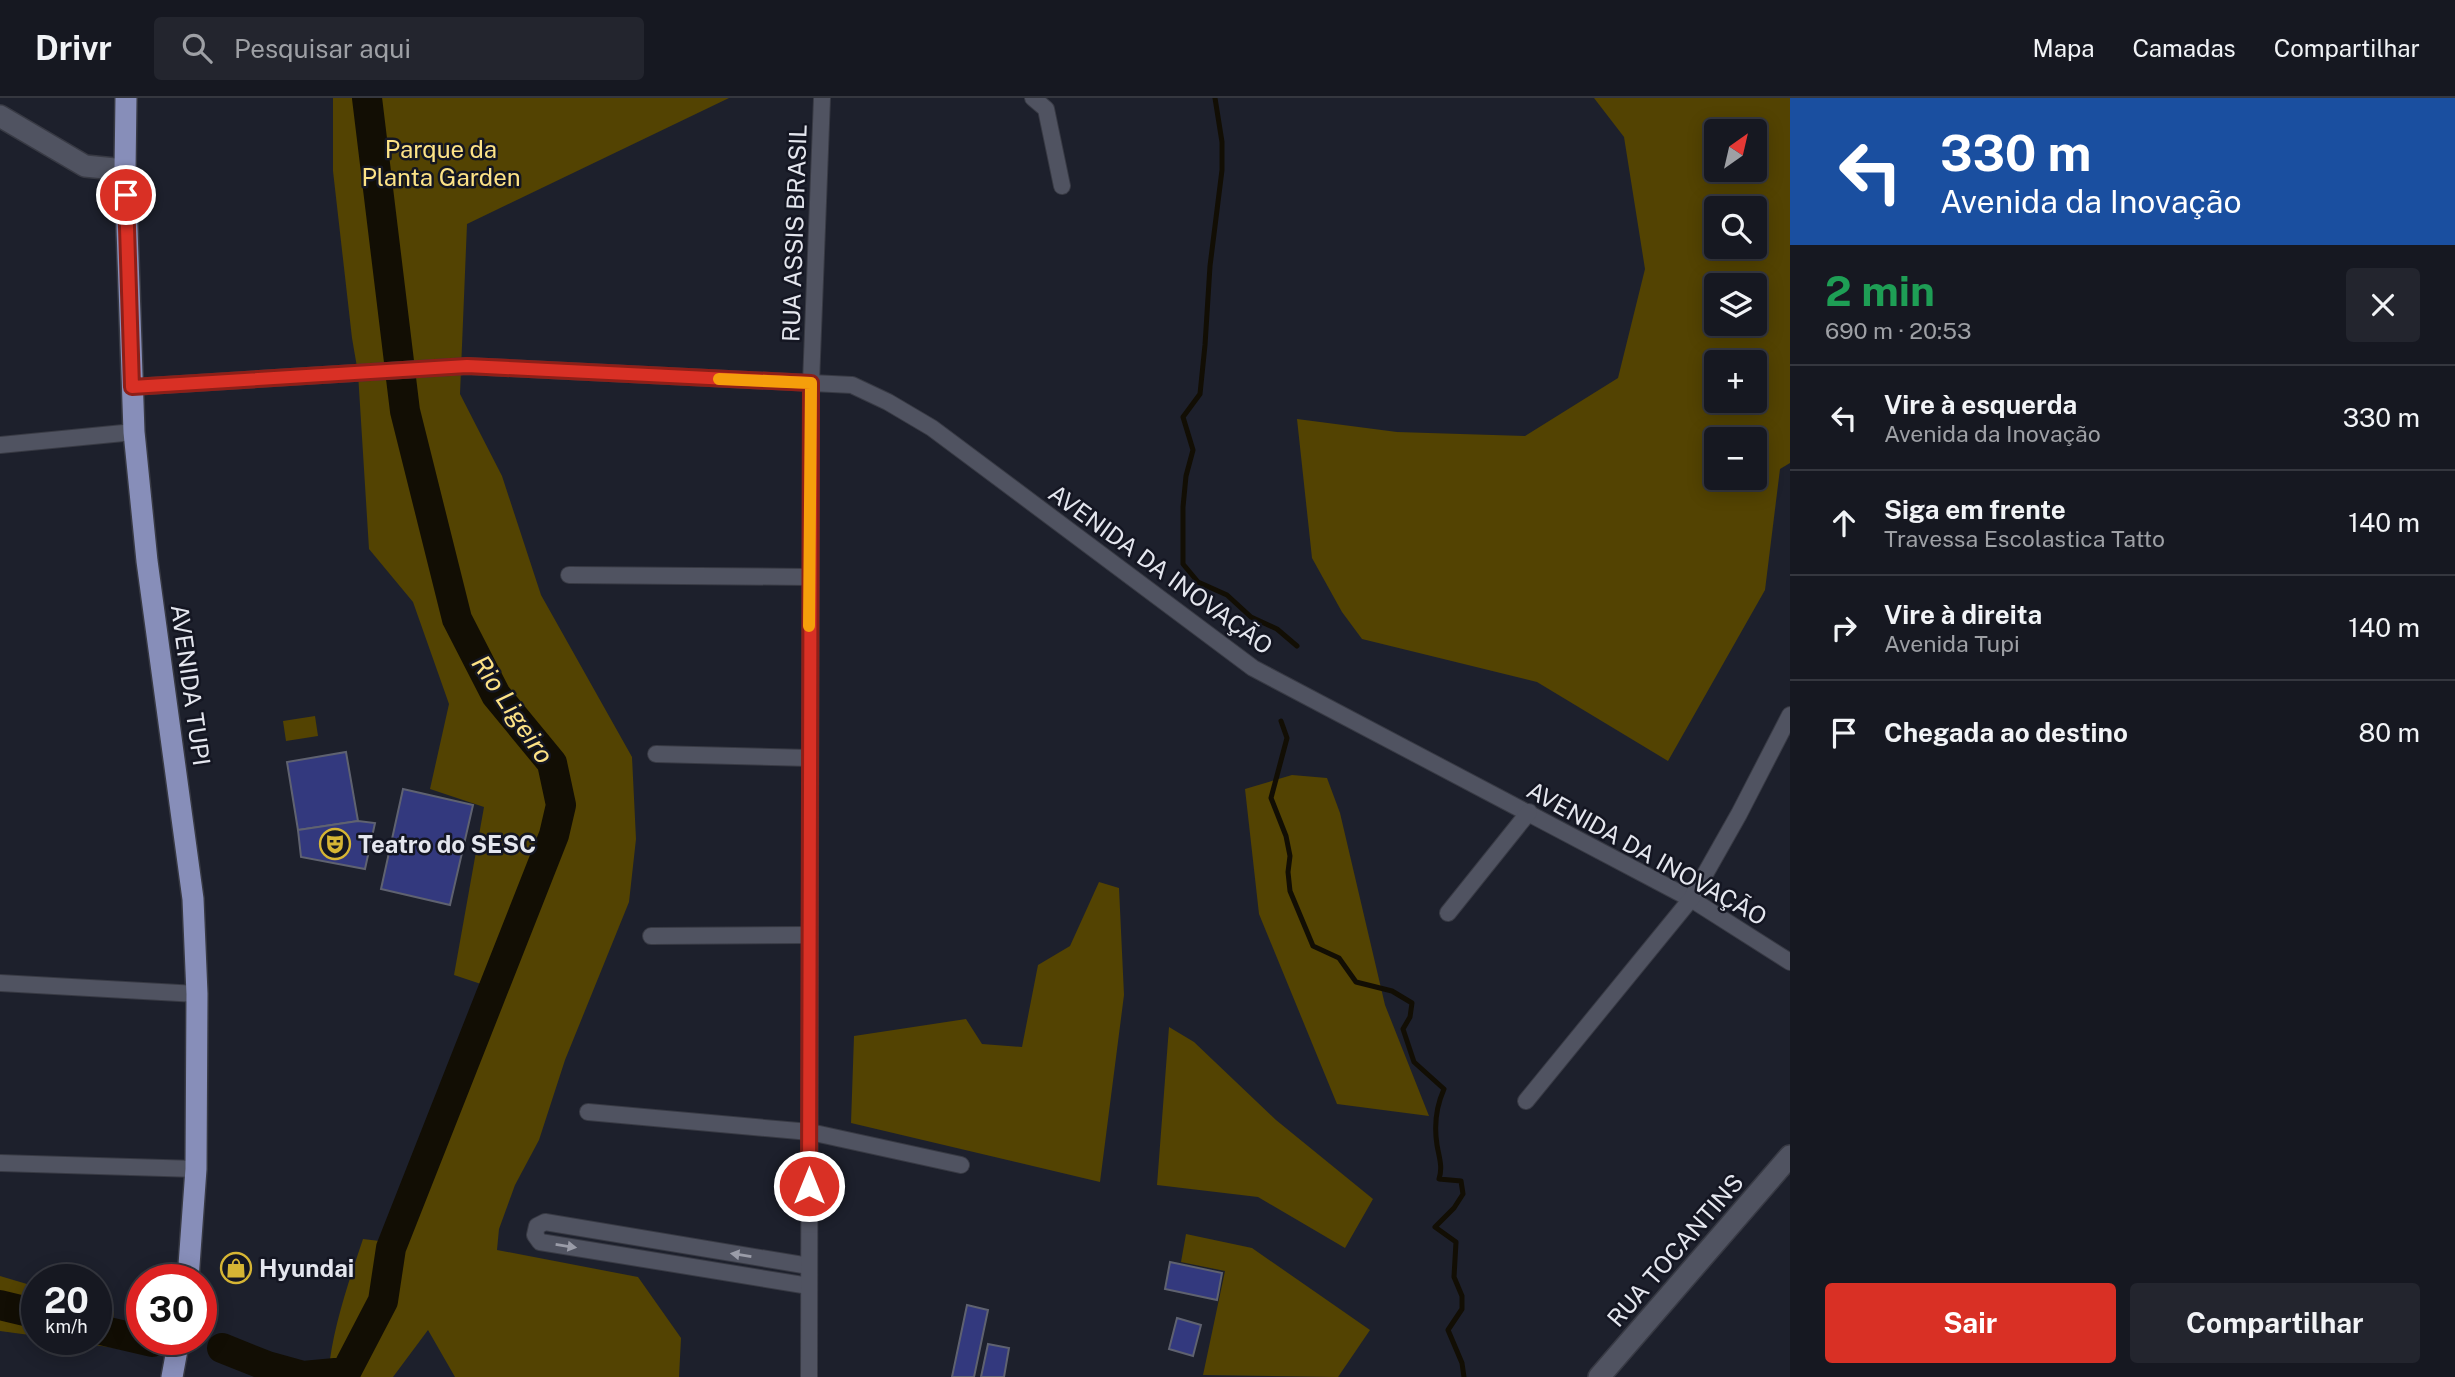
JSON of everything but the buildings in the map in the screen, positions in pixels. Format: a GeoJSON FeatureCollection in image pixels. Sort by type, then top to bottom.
{"type":"FeatureCollection","features":[{"type":"Feature","properties":{"kind":"main road","name":"AVENIDA TUPI"},"geometry":{"type":"LineString","coordinates":[[125,98],[134,432],[147,561],[193,900],[197,994],[196,1169],[189,1264]]}},
{"type":"Feature","properties":{"kind":"main road"},"geometry":{"type":"LineString","coordinates":[[0,116],[85,166],[125,170]]}},
{"type":"Feature","properties":{"kind":"main road","name":"RUA TOCANTINS"},"geometry":{"type":"LineString","coordinates":[[1599,1377],[1790,1156]]}},
{"type":"Feature","properties":{"kind":"main road"},"geometry":{"type":"LineString","coordinates":[[172,1377],[176,1355]]}},
{"type":"Feature","properties":{"kind":"main road"},"geometry":{"type":"LineString","coordinates":[[184,1377],[185,1355]]}},
{"type":"Feature","properties":{"kind":"street","name":"RUA ASSIS BRASIL"},"geometry":{"type":"LineString","coordinates":[[809,1377],[809,576],[811,383],[822,98]]}},
{"type":"Feature","properties":{"kind":"street"},"geometry":{"type":"LineString","coordinates":[[1033,98],[1046,109],[1062,186]]}},
{"type":"Feature","properties":{"kind":"street","name":"AVENIDA DA INOVAÇÃO"},"geometry":{"type":"LineString","coordinates":[[132,387],[467,366],[852,385],[932,428],[1253,667],[1691,899],[1790,962]]}},
{"type":"Feature","properties":{"kind":"street"},"geometry":{"type":"LineString","coordinates":[[0,444],[134,432]]}},
{"type":"Feature","properties":{"kind":"street"},"geometry":{"type":"LineString","coordinates":[[569,575],[809,576]]}},
{"type":"Feature","properties":{"kind":"street"},"geometry":{"type":"LineString","coordinates":[[1526,1101],[1691,899],[1790,715]]}},
{"type":"Feature","properties":{"kind":"street"},"geometry":{"type":"LineString","coordinates":[[656,754],[809,758]]}},
{"type":"Feature","properties":{"kind":"street"},"geometry":{"type":"LineString","coordinates":[[1448,913],[1529,812]]}},
{"type":"Feature","properties":{"kind":"street"},"geometry":{"type":"LineString","coordinates":[[651,936],[810,935]]}},
{"type":"Feature","properties":{"kind":"street"},"geometry":{"type":"LineString","coordinates":[[0,983],[197,994]]}},
{"type":"Feature","properties":{"kind":"street"},"geometry":{"type":"LineString","coordinates":[[588,1112],[810,1132],[961,1165]]}},
{"type":"Feature","properties":{"kind":"street"},"geometry":{"type":"LineString","coordinates":[[0,1163],[196,1169]]}},
{"type":"Feature","properties":{"kind":"street"},"geometry":{"type":"LineString","coordinates":[[808,1286],[540,1242],[535,1235],[537,1226],[545,1222],[809,1266]]}},
{"type":"Feature","properties":{"kind":"green space","name":"Parque da Planta Garden"},"geometry":{"type":"Polygon","coordinates":[[[333,98],[729,98],[467,224],[460,394],[502,476],[541,595],[632,757],[636,839],[629,902],[565,1060],[539,1140],[515,1185],[499,1229],[497,1250],[638,1277],[681,1338],[679,1377],[455,1377],[428,1330],[393,1377],[328,1377],[337,1324],[363,1239],[388,1242],[487,986],[454,975],[484,807],[430,789],[449,704],[413,602],[369,549],[358,373],[333,171],[333,98]]]}},
{"type":"Feature","properties":{"kind":"green space"},"geometry":{"type":"Polygon","coordinates":[[[1594,98],[1790,98],[1790,463],[1780,469],[1765,590],[1668,761],[1537,682],[1362,639],[1342,612],[1312,558],[1297,419],[1397,432],[1525,436],[1618,378],[1645,269],[1624,137],[1594,98]]]}},
{"type":"Feature","properties":{"kind":"green space"},"geometry":{"type":"Polygon","coordinates":[[[315,716],[318,736],[286,741],[283,721],[315,716]]]}},
{"type":"Feature","properties":{"kind":"green space"},"geometry":{"type":"Polygon","coordinates":[[[1292,775],[1327,778],[1340,813],[1385,1005],[1429,1116],[1337,1104],[1259,914],[1245,789],[1292,775]]]}},
{"type":"Feature","properties":{"kind":"green space"},"geometry":{"type":"Polygon","coordinates":[[[1099,882],[1119,888],[1124,995],[1100,1182],[851,1123],[854,1036],[966,1019],[982,1044],[1022,1047],[1038,965],[1070,946],[1099,882]]]}},
{"type":"Feature","properties":{"kind":"green space"},"geometry":{"type":"Polygon","coordinates":[[[1169,1027],[1194,1042],[1276,1120],[1373,1199],[1345,1248],[1258,1197],[1157,1185],[1169,1027]]]}},
{"type":"Feature","properties":{"kind":"green space"},"geometry":{"type":"Polygon","coordinates":[[[1186,1234],[1252,1248],[1370,1330],[1338,1377],[1203,1375],[1225,1271],[1181,1262],[1186,1234]]]}},
{"type":"Feature","properties":{"kind":"green space"},"geometry":{"type":"Polygon","coordinates":[[[0,1276],[21,1282],[21,1334],[0,1331],[0,1276]]]}},
{"type":"Feature","properties":{"kind":"green space"},"geometry":{"type":"Polygon","coordinates":[[[112,1310],[113,1321],[126,1324],[126,1350],[112,1348],[112,1310]]]}},
{"type":"Feature","properties":{"kind":"waterway","name":"Rio Ligeiro"},"geometry":{"type":"LineString","coordinates":[[222,1348],[267,1366],[303,1376],[346,1372],[383,1301],[391,1248],[554,835],[561,805],[552,763],[496,695],[457,619],[405,411],[367,98]]}},
{"type":"Feature","properties":{"kind":"waterway"},"geometry":{"type":"LineString","coordinates":[[1215,98],[1222,142],[1222,170],[1210,266],[1200,394],[1183,417],[1193,450],[1186,476],[1183,507],[1183,564],[1198,582],[1227,595],[1251,617],[1277,629],[1297,646]]}},
{"type":"Feature","properties":{"kind":"waterway"},"geometry":{"type":"LineString","coordinates":[[1281,721],[1287,738],[1271,798],[1286,836],[1290,856],[1290,891],[1313,946],[1339,958],[1356,982],[1392,991],[1412,1003],[1410,1017],[1403,1029],[1414,1062],[1444,1089],[1437,1110],[1436,1124],[1441,1166],[1439,1179],[1461,1181],[1463,1194],[1454,1208],[1435,1227],[1456,1242],[1454,1277],[1462,1296],[1462,1309],[1448,1330],[1462,1363],[1464,1377]]}},
{"type":"Feature","properties":{"kind":"waterway","name":"Rio Ligeiro"},"geometry":{"type":"LineString","coordinates":[[0,1305],[21,1310]]}},
{"type":"Feature","properties":{"kind":"waterway","name":"Rio Ligeiro"},"geometry":{"type":"LineString","coordinates":[[112,1333],[126,1336]]}},
{"type":"Feature","properties":{"kind":"slow traffic"},"geometry":{"type":"LineString","coordinates":[[719,379],[811,383],[809,626]]}},
{"type":"Feature","properties":{"kind":"place","name":"Teatro do SESC"},"geometry":{"type":"Point","coordinates":[335,844]}},
{"type":"Feature","properties":{"kind":"place","name":"Hyundai"},"geometry":{"type":"Point","coordinates":[236,1268]}},
{"type":"Feature","properties":{"kind":"route"},"geometry":{"type":"LineString","coordinates":[[126,195],[132,387],[467,366],[811,383],[809,1186]]}}]}
